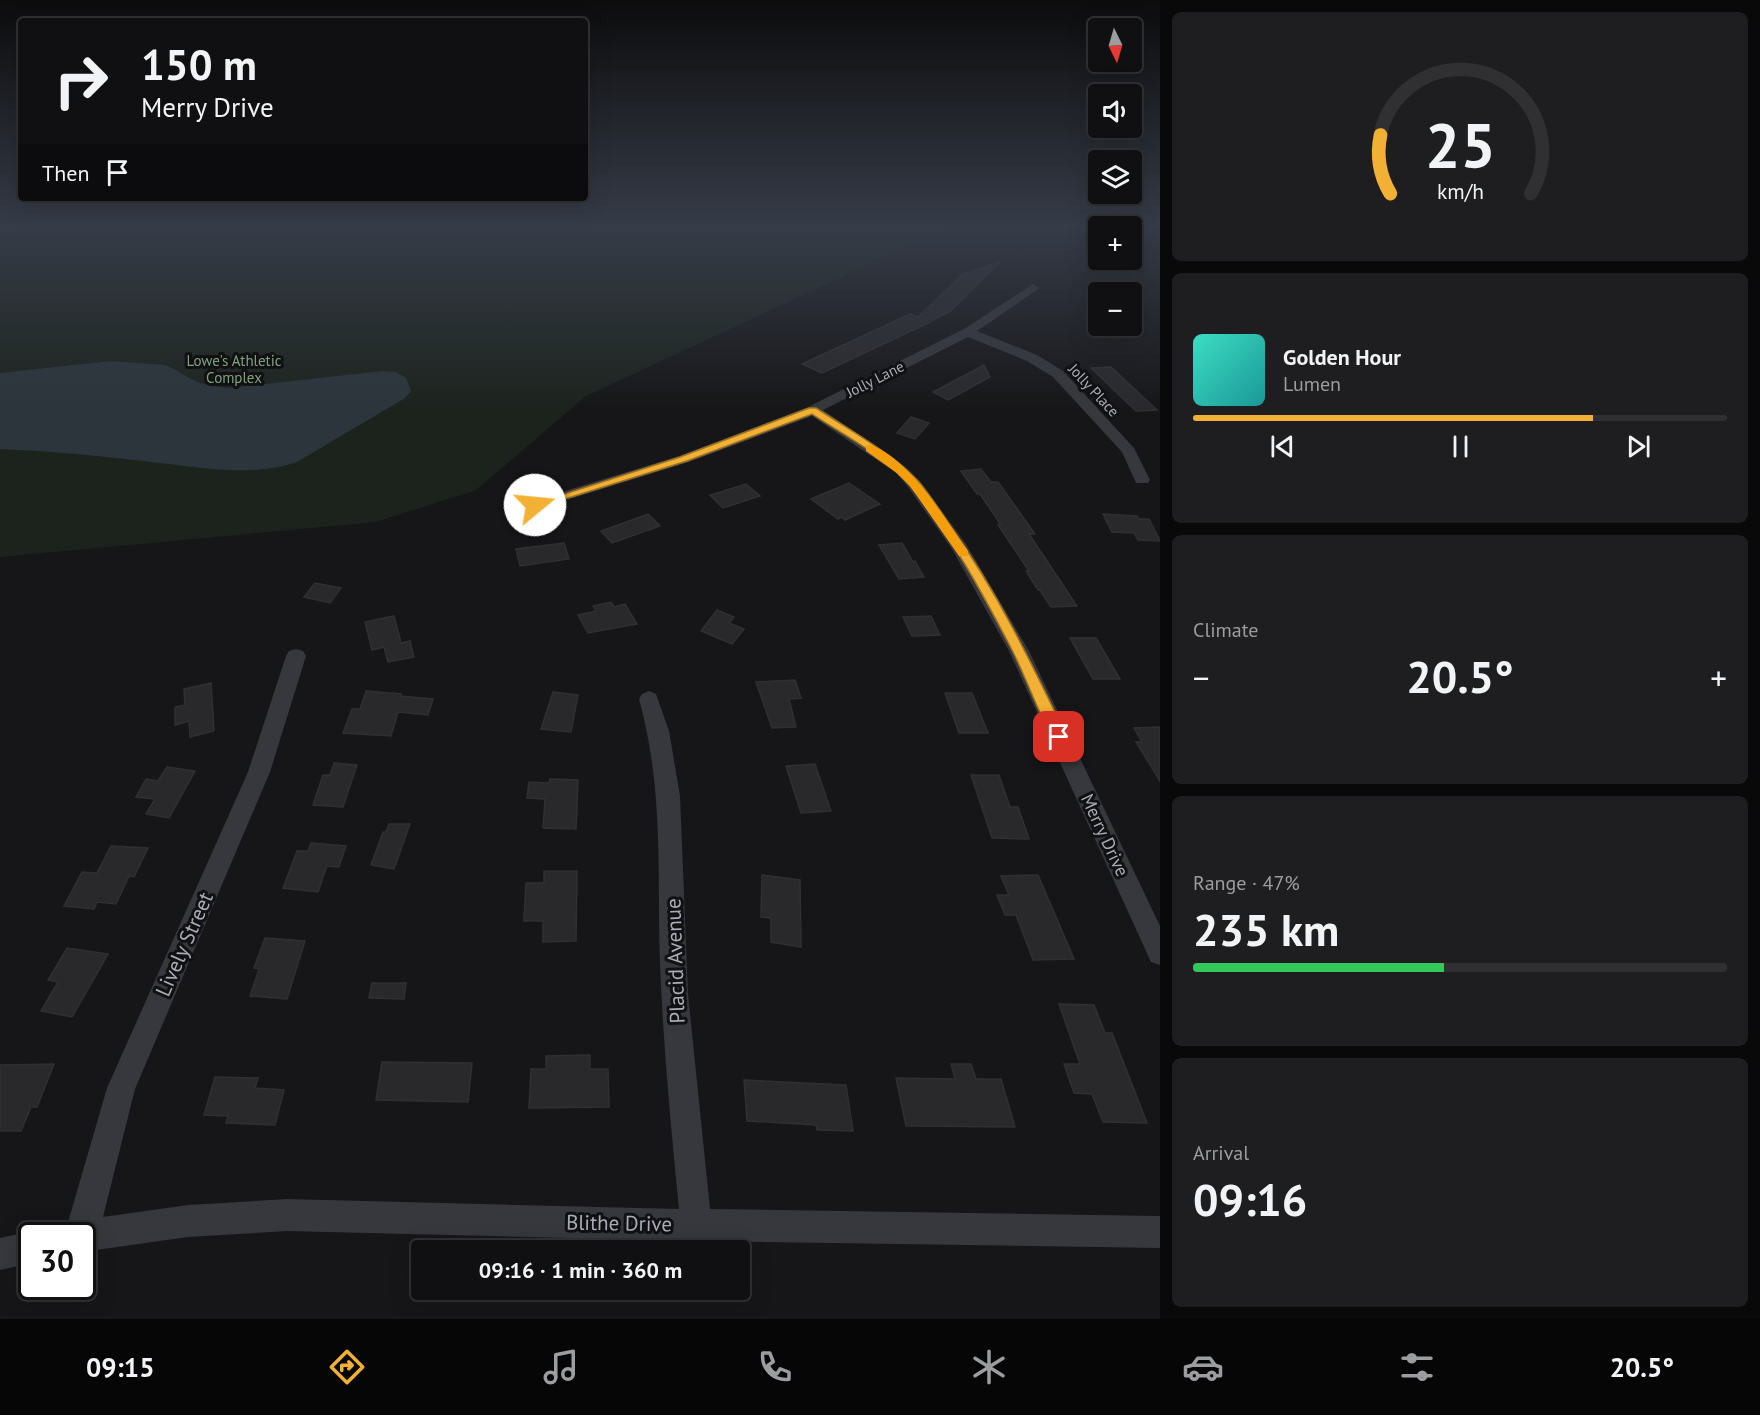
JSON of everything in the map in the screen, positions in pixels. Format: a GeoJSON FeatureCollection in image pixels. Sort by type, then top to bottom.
{"type":"FeatureCollection","features":[{"type":"Feature","properties":{"kind":"street","name":"Jolly Lane"},"geometry":{"type":"LineString","coordinates":[[535,505],[684,459],[813,411],[968,332],[1032,289]]}},
{"type":"Feature","properties":{"kind":"street","name":"Jolly Place"},"geometry":{"type":"LineString","coordinates":[[968,332],[1032,358],[1058,374],[1129,451],[1142,480]]}},
{"type":"Feature","properties":{"kind":"street","name":"Merry Drive"},"geometry":{"type":"LineString","coordinates":[[813,411],[901,470],[914,484],[960,548],[1019,651],[1160,953]]}},
{"type":"Feature","properties":{"kind":"street","name":"Lively Street"},"geometry":{"type":"LineString","coordinates":[[85,1222],[121,1088],[259,772],[296,656]]}},
{"type":"Feature","properties":{"kind":"street","name":"Placid Avenue"},"geometry":{"type":"LineString","coordinates":[[649,699],[668,777],[672,826],[678,1051],[696,1225]]}},
{"type":"Feature","properties":{"kind":"street","name":"Blithe Drive"},"geometry":{"type":"LineString","coordinates":[[96,1234],[188,1221],[287,1215],[696,1225],[1160,1232]]}},
{"type":"Feature","properties":{"kind":"street"},"geometry":{"type":"LineString","coordinates":[[0,1254],[18,1250]]}},
{"type":"Feature","properties":{"kind":"green space","name":"Lowe's Athletic Complex"},"geometry":{"type":"Polygon","coordinates":[[[0,289],[817,289],[586,396],[476,490],[376,522],[0,557],[0,289]]]}},
{"type":"Feature","properties":{"kind":"shaded area"},"geometry":{"type":"Polygon","coordinates":[[[110,361],[166,365],[197,382],[229,388],[382,371],[396,372],[406,378],[411,391],[405,398],[297,462],[279,467],[224,470],[76,454],[0,449],[0,373],[110,361]]]}},
{"type":"Feature","properties":{"kind":"building"},"geometry":{"type":"Polygon","coordinates":[[[948,289],[973,289],[951,311],[822,373],[802,364],[910,314],[918,317],[948,289]]]}},
{"type":"Feature","properties":{"kind":"building"},"geometry":{"type":"Polygon","coordinates":[[[984,365],[990,377],[948,400],[933,392],[984,365]]]}},
{"type":"Feature","properties":{"kind":"building"},"geometry":{"type":"Polygon","coordinates":[[[1111,367],[1157,410],[1136,411],[1091,368],[1111,367]]]}},
{"type":"Feature","properties":{"kind":"building"},"geometry":{"type":"Polygon","coordinates":[[[911,417],[929,423],[915,439],[897,433],[911,417]]]}},
{"type":"Feature","properties":{"kind":"building"},"geometry":{"type":"Polygon","coordinates":[[[981,469],[991,482],[998,482],[1035,534],[1029,534],[1077,606],[1051,607],[1038,590],[1026,571],[1029,571],[998,525],[1001,525],[961,471],[981,469]]]}},
{"type":"Feature","properties":{"kind":"building"},"geometry":{"type":"Polygon","coordinates":[[[849,483],[880,504],[845,520],[842,517],[838,519],[811,499],[849,483]]]}},
{"type":"Feature","properties":{"kind":"building"},"geometry":{"type":"Polygon","coordinates":[[[746,484],[760,496],[723,508],[710,495],[746,484]]]}},
{"type":"Feature","properties":{"kind":"building"},"geometry":{"type":"Polygon","coordinates":[[[648,514],[660,526],[612,543],[601,531],[648,514]]]}},
{"type":"Feature","properties":{"kind":"building"},"geometry":{"type":"Polygon","coordinates":[[[1103,514],[1149,519],[1160,541],[1138,540],[1134,533],[1112,532],[1103,514]]]}},
{"type":"Feature","properties":{"kind":"building"},"geometry":{"type":"Polygon","coordinates":[[[564,543],[569,559],[520,566],[516,549],[564,543]]]}},
{"type":"Feature","properties":{"kind":"building"},"geometry":{"type":"Polygon","coordinates":[[[902,543],[924,577],[899,579],[879,545],[902,543]]]}},
{"type":"Feature","properties":{"kind":"building"},"geometry":{"type":"Polygon","coordinates":[[[315,583],[341,588],[330,603],[304,597],[315,583]]]}},
{"type":"Feature","properties":{"kind":"building"},"geometry":{"type":"Polygon","coordinates":[[[611,602],[614,607],[625,604],[637,624],[588,633],[578,615],[596,611],[593,606],[611,602]]]}},
{"type":"Feature","properties":{"kind":"building"},"geometry":{"type":"Polygon","coordinates":[[[717,610],[734,617],[729,623],[744,629],[732,644],[701,631],[717,610]]]}},
{"type":"Feature","properties":{"kind":"building"},"geometry":{"type":"Polygon","coordinates":[[[394,616],[401,643],[410,641],[414,657],[388,662],[384,647],[372,650],[365,622],[394,616]]]}},
{"type":"Feature","properties":{"kind":"building"},"geometry":{"type":"Polygon","coordinates":[[[931,616],[940,635],[912,636],[903,617],[931,616]]]}},
{"type":"Feature","properties":{"kind":"building"},"geometry":{"type":"Polygon","coordinates":[[[1070,638],[1096,638],[1120,679],[1093,679],[1070,638]]]}},
{"type":"Feature","properties":{"kind":"building"},"geometry":{"type":"Polygon","coordinates":[[[795,680],[801,698],[789,699],[796,727],[772,728],[756,682],[795,680]]]}},
{"type":"Feature","properties":{"kind":"building"},"geometry":{"type":"Polygon","coordinates":[[[211,683],[214,731],[190,737],[189,721],[175,725],[175,707],[185,705],[184,689],[211,683]]]}},
{"type":"Feature","properties":{"kind":"building"},"geometry":{"type":"Polygon","coordinates":[[[366,691],[433,699],[428,715],[398,712],[391,736],[343,733],[352,709],[360,709],[366,691]]]}},
{"type":"Feature","properties":{"kind":"building"},"geometry":{"type":"Polygon","coordinates":[[[553,692],[578,695],[571,732],[541,729],[553,692]]]}},
{"type":"Feature","properties":{"kind":"building"},"geometry":{"type":"Polygon","coordinates":[[[945,693],[972,693],[988,733],[959,733],[945,693]]]}},
{"type":"Feature","properties":{"kind":"building"},"geometry":{"type":"Polygon","coordinates":[[[1160,727],[1160,781],[1136,742],[1142,742],[1134,728],[1160,727]]]}},
{"type":"Feature","properties":{"kind":"building"},"geometry":{"type":"Polygon","coordinates":[[[334,763],[357,765],[343,807],[313,805],[323,775],[330,775],[334,763]]]}},
{"type":"Feature","properties":{"kind":"building"},"geometry":{"type":"Polygon","coordinates":[[[815,764],[831,811],[801,813],[786,766],[815,764]]]}},
{"type":"Feature","properties":{"kind":"building"},"geometry":{"type":"Polygon","coordinates":[[[167,767],[195,771],[169,818],[146,814],[155,799],[136,797],[146,779],[158,781],[167,767]]]}},
{"type":"Feature","properties":{"kind":"building"},"geometry":{"type":"Polygon","coordinates":[[[971,775],[999,775],[1010,807],[1018,807],[1029,839],[992,838],[971,775]]]}},
{"type":"Feature","properties":{"kind":"building"},"geometry":{"type":"Polygon","coordinates":[[[550,779],[578,780],[576,829],[543,828],[545,799],[527,798],[529,782],[549,783],[550,779]]]}},
{"type":"Feature","properties":{"kind":"building"},"geometry":{"type":"Polygon","coordinates":[[[389,824],[410,824],[394,869],[371,865],[383,832],[386,832],[389,824]]]}},
{"type":"Feature","properties":{"kind":"building"},"geometry":{"type":"Polygon","coordinates":[[[311,843],[346,846],[339,867],[327,866],[318,892],[283,888],[297,851],[308,851],[311,843]]]}},
{"type":"Feature","properties":{"kind":"building"},"geometry":{"type":"Polygon","coordinates":[[[111,846],[148,848],[134,877],[129,876],[116,904],[97,902],[94,909],[64,906],[82,872],[97,873],[111,846]]]}},
{"type":"Feature","properties":{"kind":"building"},"geometry":{"type":"Polygon","coordinates":[[[544,871],[577,871],[576,941],[543,942],[543,921],[524,921],[526,883],[544,883],[544,871]]]}},
{"type":"Feature","properties":{"kind":"building"},"geometry":{"type":"Polygon","coordinates":[[[762,875],[800,880],[801,947],[771,942],[771,918],[761,917],[762,875]]]}},
{"type":"Feature","properties":{"kind":"building"},"geometry":{"type":"Polygon","coordinates":[[[1038,875],[1074,959],[1033,960],[1016,915],[1005,915],[997,895],[1009,895],[1001,876],[1038,875]]]}},
{"type":"Feature","properties":{"kind":"building"},"geometry":{"type":"Polygon","coordinates":[[[265,938],[305,941],[287,999],[250,996],[259,969],[254,968],[265,938]]]}},
{"type":"Feature","properties":{"kind":"building"},"geometry":{"type":"Polygon","coordinates":[[[67,948],[108,954],[72,1017],[41,1011],[58,982],[48,980],[67,948]]]}},
{"type":"Feature","properties":{"kind":"building"},"geometry":{"type":"Polygon","coordinates":[[[372,983],[406,983],[404,999],[369,998],[372,983]]]}},
{"type":"Feature","properties":{"kind":"building"},"geometry":{"type":"Polygon","coordinates":[[[1059,1004],[1094,1005],[1105,1033],[1112,1033],[1147,1123],[1103,1122],[1092,1094],[1074,1093],[1064,1064],[1080,1064],[1059,1004]]]}},
{"type":"Feature","properties":{"kind":"building"},"geometry":{"type":"Polygon","coordinates":[[[590,1055],[590,1069],[608,1069],[609,1107],[529,1108],[531,1069],[546,1069],[546,1056],[590,1055]]]}},
{"type":"Feature","properties":{"kind":"building"},"geometry":{"type":"Polygon","coordinates":[[[382,1062],[472,1063],[468,1102],[376,1100],[382,1062]]]}},
{"type":"Feature","properties":{"kind":"building"},"geometry":{"type":"Polygon","coordinates":[[[54,1064],[37,1107],[31,1107],[21,1131],[0,1131],[0,1065],[54,1064]]]}},
{"type":"Feature","properties":{"kind":"building"},"geometry":{"type":"Polygon","coordinates":[[[951,1064],[971,1064],[976,1079],[1001,1079],[1015,1127],[906,1126],[896,1078],[955,1079],[951,1064]]]}},
{"type":"Feature","properties":{"kind":"building"},"geometry":{"type":"Polygon","coordinates":[[[215,1077],[258,1078],[255,1088],[284,1090],[275,1125],[226,1123],[228,1116],[204,1115],[215,1077]]]}},
{"type":"Feature","properties":{"kind":"building"},"geometry":{"type":"Polygon","coordinates":[[[744,1080],[846,1085],[853,1131],[817,1130],[816,1125],[747,1121],[744,1080]]]}},
{"type":"Feature","properties":{"kind":"slow traffic"},"geometry":{"type":"LineString","coordinates":[[870,448],[901,470],[914,484],[964,553]]}},
{"type":"Feature","properties":{"kind":"route"},"geometry":{"type":"LineString","coordinates":[[535,505],[684,459],[813,411],[885,458],[914,484],[960,548],[987,591],[1019,651],[1059,737]]}}]}
